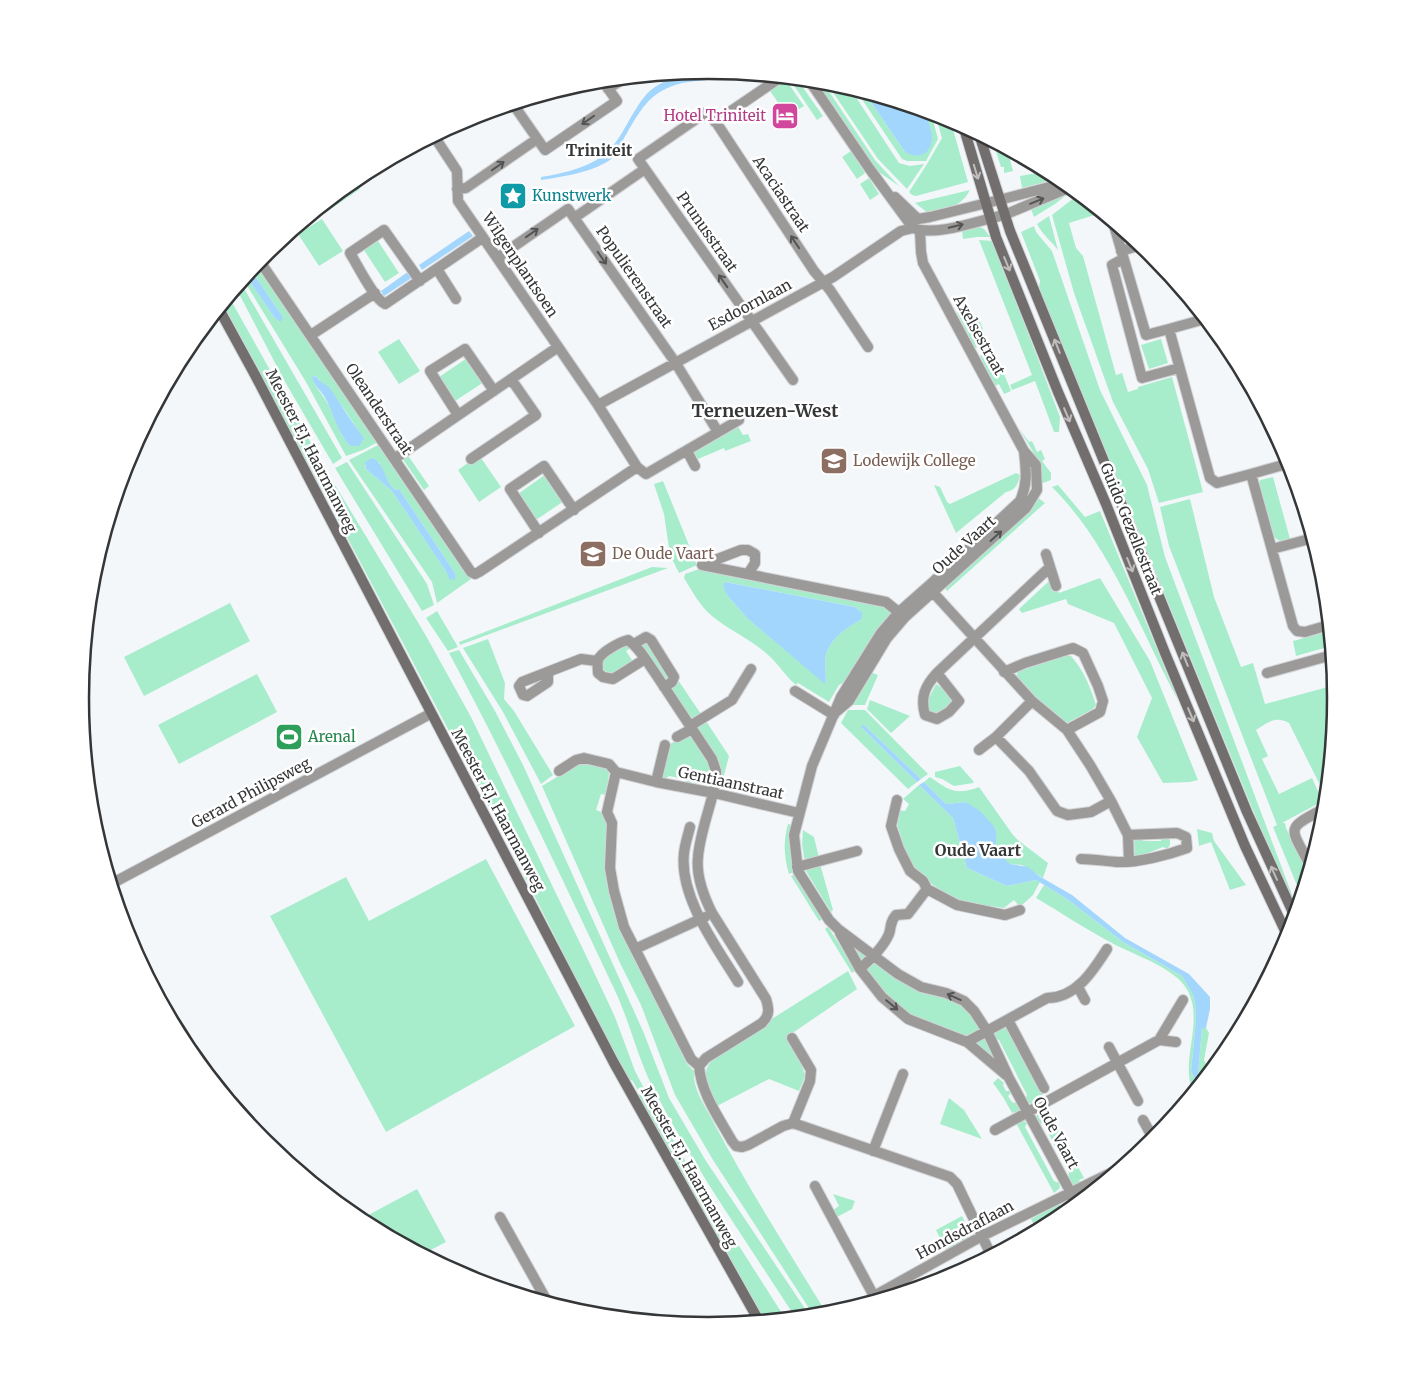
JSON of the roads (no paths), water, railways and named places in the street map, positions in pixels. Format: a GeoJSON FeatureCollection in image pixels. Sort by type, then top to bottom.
{"type":"FeatureCollection","features":[{"type":"Feature","properties":{"kind":"main road","name":"Guido Gezellestraat"},"geometry":{"type":"LineString","coordinates":[[965,135],[996,237],[1054,383],[1106,504],[1245,846],[1283,927]]}},
{"type":"Feature","properties":{"kind":"main road","name":"Guido Gezellestraat"},"geometry":{"type":"LineString","coordinates":[[982,143],[1004,215],[1247,812],[1290,908]]}},
{"type":"Feature","properties":{"kind":"main road","name":"Meester F.J. Haarmanweg"},"geometry":{"type":"LineString","coordinates":[[222,315],[626,1085],[755,1315]]}},
{"type":"Feature","properties":{"kind":"street"},"geometry":{"type":"LineString","coordinates":[[715,122],[773,82]]}},
{"type":"Feature","properties":{"kind":"street"},"geometry":{"type":"LineString","coordinates":[[517,110],[545,150],[617,101],[607,88]]}},
{"type":"Feature","properties":{"kind":"street"},"geometry":{"type":"LineString","coordinates":[[815,89],[883,187],[917,226],[934,231],[1004,215],[1062,190]]}},
{"type":"Feature","properties":{"kind":"street","name":"Prunusstraat"},"geometry":{"type":"LineString","coordinates":[[715,122],[710,113],[705,112],[638,160],[792,380]]}},
{"type":"Feature","properties":{"kind":"street","name":"Acaciastraat"},"geometry":{"type":"LineString","coordinates":[[715,122],[868,347]]}},
{"type":"Feature","properties":{"kind":"street"},"geometry":{"type":"LineString","coordinates":[[457,190],[466,188],[537,139]]}},
{"type":"Feature","properties":{"kind":"street","name":"Wilgenplantsoen"},"geometry":{"type":"LineString","coordinates":[[438,141],[455,166],[458,201],[598,405],[637,467]]}},
{"type":"Feature","properties":{"kind":"street"},"geometry":{"type":"LineString","coordinates":[[574,218],[645,169]]}},
{"type":"Feature","properties":{"kind":"street"},"geometry":{"type":"LineString","coordinates":[[917,226],[930,217],[1055,185]]}},
{"type":"Feature","properties":{"kind":"street","name":"Populierenstraat"},"geometry":{"type":"LineString","coordinates":[[497,258],[568,209],[675,362],[718,432]]}},
{"type":"Feature","properties":{"kind":"street","name":"Esdoornlaan"},"geometry":{"type":"LineString","coordinates":[[598,405],[823,282],[901,231],[917,226]]}},
{"type":"Feature","properties":{"kind":"street","name":"Axelsestraat"},"geometry":{"type":"LineString","coordinates":[[917,226],[923,263],[1024,452],[1036,466],[1037,490]]}},
{"type":"Feature","properties":{"kind":"street"},"geometry":{"type":"LineString","coordinates":[[420,281],[384,230],[350,252],[374,293],[385,304],[420,281],[482,238]]}},
{"type":"Feature","properties":{"kind":"street"},"geometry":{"type":"LineString","coordinates":[[1116,232],[1146,335],[1199,321]]}},
{"type":"Feature","properties":{"kind":"street"},"geometry":{"type":"LineString","coordinates":[[1134,249],[1122,255],[1112,265],[1142,378],[1179,368]]}},
{"type":"Feature","properties":{"kind":"street","name":"Oleanderstraat"},"geometry":{"type":"LineString","coordinates":[[264,267],[470,571],[475,574],[540,533]]}},
{"type":"Feature","properties":{"kind":"street"},"geometry":{"type":"LineString","coordinates":[[437,269],[456,299]]}},
{"type":"Feature","properties":{"kind":"street"},"geometry":{"type":"LineString","coordinates":[[311,335],[374,293]]}},
{"type":"Feature","properties":{"kind":"street"},"geometry":{"type":"LineString","coordinates":[[1169,329],[1210,478],[1217,483],[1282,466]]}},
{"type":"Feature","properties":{"kind":"street"},"geometry":{"type":"LineString","coordinates":[[394,458],[558,347]]}},
{"type":"Feature","properties":{"kind":"street"},"geometry":{"type":"LineString","coordinates":[[458,415],[430,371],[465,349],[494,391]]}},
{"type":"Feature","properties":{"kind":"street"},"geometry":{"type":"LineString","coordinates":[[471,459],[536,415],[511,379]]}},
{"type":"Feature","properties":{"kind":"street"},"geometry":{"type":"LineString","coordinates":[[574,510],[544,466],[510,489],[540,533],[574,510],[637,467],[646,474],[739,420]]}},
{"type":"Feature","properties":{"kind":"street"},"geometry":{"type":"LineString","coordinates":[[687,451],[695,466]]}},
{"type":"Feature","properties":{"kind":"street","name":"Axelsestraat"},"geometry":{"type":"LineString","coordinates":[[1024,452],[1025,489]]}},
{"type":"Feature","properties":{"kind":"street"},"geometry":{"type":"LineString","coordinates":[[1251,474],[1293,626],[1297,631],[1306,632],[1323,627]]}},
{"type":"Feature","properties":{"kind":"street","name":"Oude Vaart"},"geometry":{"type":"LineString","coordinates":[[931,590],[1020,502],[1025,489]]}},
{"type":"Feature","properties":{"kind":"street","name":"Oude Vaart"},"geometry":{"type":"LineString","coordinates":[[1037,490],[1026,508],[881,633],[841,697],[812,766],[794,835],[798,872],[829,920],[838,930],[898,974],[920,987],[946,993],[964,1001],[974,1011],[987,1031],[1008,1078],[1073,1198]]}},
{"type":"Feature","properties":{"kind":"street"},"geometry":{"type":"LineString","coordinates":[[1272,549],[1306,540]]}},
{"type":"Feature","properties":{"kind":"street"},"geometry":{"type":"LineString","coordinates":[[1046,554],[1056,586]]}},
{"type":"Feature","properties":{"kind":"street"},"geometry":{"type":"LineString","coordinates":[[937,673],[1050,567]]}},
{"type":"Feature","properties":{"kind":"street"},"geometry":{"type":"LineString","coordinates":[[748,574],[886,602],[902,615]]}},
{"type":"Feature","properties":{"kind":"street"},"geometry":{"type":"LineString","coordinates":[[931,590],[1032,701],[1067,730],[1111,801],[1128,836],[1129,861]]}},
{"type":"Feature","properties":{"kind":"street"},"geometry":{"type":"LineString","coordinates":[[634,644],[646,637],[651,640],[674,677],[672,682],[664,687]]}},
{"type":"Feature","properties":{"kind":"street"},"geometry":{"type":"LineString","coordinates":[[645,659],[612,679],[603,677],[598,672],[597,661],[600,656],[620,642],[628,640],[634,644],[645,659],[664,687],[712,759],[716,771],[716,781],[698,858],[705,899],[766,999],[769,1008],[768,1017],[762,1023],[706,1058],[699,1066]]}},
{"type":"Feature","properties":{"kind":"street"},"geometry":{"type":"LineString","coordinates":[[1004,672],[1025,663],[1073,648],[1083,654],[1104,701],[1100,712],[1067,730]]}},
{"type":"Feature","properties":{"kind":"street"},"geometry":{"type":"LineString","coordinates":[[1267,673],[1326,658]]}},
{"type":"Feature","properties":{"kind":"street"},"geometry":{"type":"LineString","coordinates":[[548,672],[581,659],[597,661]]}},
{"type":"Feature","properties":{"kind":"street"},"geometry":{"type":"LineString","coordinates":[[677,737],[732,700],[751,669]]}},
{"type":"Feature","properties":{"kind":"street"},"geometry":{"type":"LineString","coordinates":[[795,691],[834,714]]}},
{"type":"Feature","properties":{"kind":"street"},"geometry":{"type":"LineString","coordinates":[[979,750],[1032,701]]}},
{"type":"Feature","properties":{"kind":"street","name":"Gerard Philipsweg"},"geometry":{"type":"LineString","coordinates":[[117,881],[430,714]]}},
{"type":"Feature","properties":{"kind":"street"},"geometry":{"type":"LineString","coordinates":[[996,736],[1029,771],[1056,810],[1068,815],[1091,812],[1111,801]]}},
{"type":"Feature","properties":{"kind":"street","name":"Gentiaanstraat"},"geometry":{"type":"LineString","coordinates":[[656,782],[665,745]]}},
{"type":"Feature","properties":{"kind":"street","name":"Gentiaanstraat"},"geometry":{"type":"LineString","coordinates":[[559,771],[576,760],[584,758],[609,764],[616,772],[799,813]]}},
{"type":"Feature","properties":{"kind":"street"},"geometry":{"type":"LineString","coordinates":[[616,772],[607,812],[612,823],[610,868],[624,927],[691,1059],[699,1066],[703,1087],[736,1146],[748,1145],[793,1123],[810,1081],[811,1070],[792,1038]]}},
{"type":"Feature","properties":{"kind":"street"},"geometry":{"type":"LineString","coordinates":[[897,800],[891,826],[910,872],[923,882],[927,889],[957,905],[1005,915],[1020,910]]}},
{"type":"Feature","properties":{"kind":"street"},"geometry":{"type":"LineString","coordinates":[[1306,857],[1295,836],[1294,829],[1298,822],[1316,813]]}},
{"type":"Feature","properties":{"kind":"street"},"geometry":{"type":"LineString","coordinates":[[690,827],[684,854],[692,902],[700,920],[738,982]]}},
{"type":"Feature","properties":{"kind":"street"},"geometry":{"type":"LineString","coordinates":[[1081,859],[1129,861],[1156,857],[1187,848],[1186,837],[1177,833],[1128,836]]}},
{"type":"Feature","properties":{"kind":"street"},"geometry":{"type":"LineString","coordinates":[[797,867],[857,851]]}},
{"type":"Feature","properties":{"kind":"street"},"geometry":{"type":"LineString","coordinates":[[860,969],[874,956],[889,934],[890,922],[896,915],[908,914],[927,889]]}},
{"type":"Feature","properties":{"kind":"street"},"geometry":{"type":"LineString","coordinates":[[636,949],[712,913]]}},
{"type":"Feature","properties":{"kind":"street","name":"Oude Vaart"},"geometry":{"type":"LineString","coordinates":[[838,930],[860,969],[882,997],[908,1019],[967,1042],[1008,1078]]}},
{"type":"Feature","properties":{"kind":"street"},"geometry":{"type":"LineString","coordinates":[[967,1042],[1047,998],[1056,998],[1078,987],[1094,970],[1107,949]]}},
{"type":"Feature","properties":{"kind":"street"},"geometry":{"type":"LineString","coordinates":[[1078,987],[1085,1000]]}},
{"type":"Feature","properties":{"kind":"street"},"geometry":{"type":"LineString","coordinates":[[995,1130],[1159,1040],[1183,1000]]}},
{"type":"Feature","properties":{"kind":"street","name":"Oude Vaart"},"geometry":{"type":"LineString","coordinates":[[1008,1020],[1044,1088]]}},
{"type":"Feature","properties":{"kind":"street"},"geometry":{"type":"LineString","coordinates":[[1159,1040],[1176,1042]]}},
{"type":"Feature","properties":{"kind":"street"},"geometry":{"type":"LineString","coordinates":[[1109,1047],[1138,1101]]}},
{"type":"Feature","properties":{"kind":"street"},"geometry":{"type":"LineString","coordinates":[[873,1151],[902,1074]]}},
{"type":"Feature","properties":{"kind":"street"},"geometry":{"type":"LineString","coordinates":[[1143,1120],[1150,1132]]}},
{"type":"Feature","properties":{"kind":"street"},"geometry":{"type":"LineString","coordinates":[[793,1123],[950,1177],[957,1184],[988,1250]]}},
{"type":"Feature","properties":{"kind":"street","name":"Hondsdraflaan"},"geometry":{"type":"LineString","coordinates":[[890,1289],[982,1236],[1095,1181]]}},
{"type":"Feature","properties":{"kind":"street"},"geometry":{"type":"LineString","coordinates":[[815,1186],[873,1294]]}},
{"type":"Feature","properties":{"kind":"street"},"geometry":{"type":"LineString","coordinates":[[500,1217],[544,1295]]}},
{"type":"Feature","properties":{"kind":"water"},"geometry":{"type":"Polygon","coordinates":[[[714,79],[674,86],[654,96],[639,113],[616,154],[602,165],[581,172],[541,180],[541,177],[587,165],[603,155],[616,142],[642,100],[655,87],[670,80],[714,79]]]}},
{"type":"Feature","properties":{"kind":"water"},"geometry":{"type":"Polygon","coordinates":[[[870,101],[927,119],[932,139],[929,149],[919,155],[905,152],[870,101]]]}},
{"type":"Feature","properties":{"kind":"water"},"geometry":{"type":"Polygon","coordinates":[[[469,231],[473,236],[422,270],[419,265],[469,231]]]}},
{"type":"Feature","properties":{"kind":"water"},"geometry":{"type":"Polygon","coordinates":[[[409,271],[413,277],[384,296],[381,291],[409,271]]]}},
{"type":"Feature","properties":{"kind":"water"},"geometry":{"type":"Polygon","coordinates":[[[255,276],[283,317],[281,322],[274,317],[250,282],[255,276]]]}},
{"type":"Feature","properties":{"kind":"water"},"geometry":{"type":"Polygon","coordinates":[[[312,376],[317,377],[329,388],[361,434],[364,439],[359,446],[350,446],[345,440],[312,376]]]}},
{"type":"Feature","properties":{"kind":"water"},"geometry":{"type":"Polygon","coordinates":[[[372,458],[380,464],[391,486],[395,490],[399,489],[455,573],[455,580],[449,579],[447,573],[392,491],[366,469],[365,462],[372,458]]]}},
{"type":"Feature","properties":{"kind":"water"},"geometry":{"type":"Polygon","coordinates":[[[725,582],[855,607],[862,612],[862,619],[837,637],[828,649],[825,664],[825,684],[747,618],[727,595],[723,585],[725,582]]]}},
{"type":"Feature","properties":{"kind":"water"},"geometry":{"type":"Polygon","coordinates":[[[864,725],[921,779],[917,782],[862,728],[861,726],[864,725]]]}},
{"type":"Feature","properties":{"kind":"water"},"geometry":{"type":"Polygon","coordinates":[[[924,782],[946,804],[966,802],[980,811],[996,831],[996,850],[1010,864],[1028,867],[1039,876],[1072,895],[1125,938],[1189,974],[1210,997],[1210,1009],[1206,1028],[1202,1028],[1198,1076],[1195,1080],[1191,1071],[1196,1020],[1195,1002],[1182,976],[1123,942],[1067,899],[1036,880],[1007,886],[967,868],[953,818],[919,785],[924,782]]]}},
{"type":"Feature","properties":{"kind":"place","name":"Hotel Triniteit"},"geometry":{"type":"Point","coordinates":[785,116]}},
{"type":"Feature","properties":{"kind":"place","name":"Kunstwerk"},"geometry":{"type":"Point","coordinates":[513,196]}},
{"type":"Feature","properties":{"kind":"place","name":"Lodewijk College"},"geometry":{"type":"Point","coordinates":[834,461]}},
{"type":"Feature","properties":{"kind":"place","name":"De Oude Vaart"},"geometry":{"type":"Point","coordinates":[593,554]}},
{"type":"Feature","properties":{"kind":"place","name":"Arenal"},"geometry":{"type":"Point","coordinates":[289,737]}},
{"type":"Feature","properties":{"kind":"district","name":"Triniteit"},"geometry":{"type":"Point","coordinates":[599,150]}},
{"type":"Feature","properties":{"kind":"district","name":"Terneuzen-West"},"geometry":{"type":"Point","coordinates":[765,411]}},
{"type":"Feature","properties":{"kind":"district","name":"Oude Vaart"},"geometry":{"type":"Point","coordinates":[978,850]}}]}
